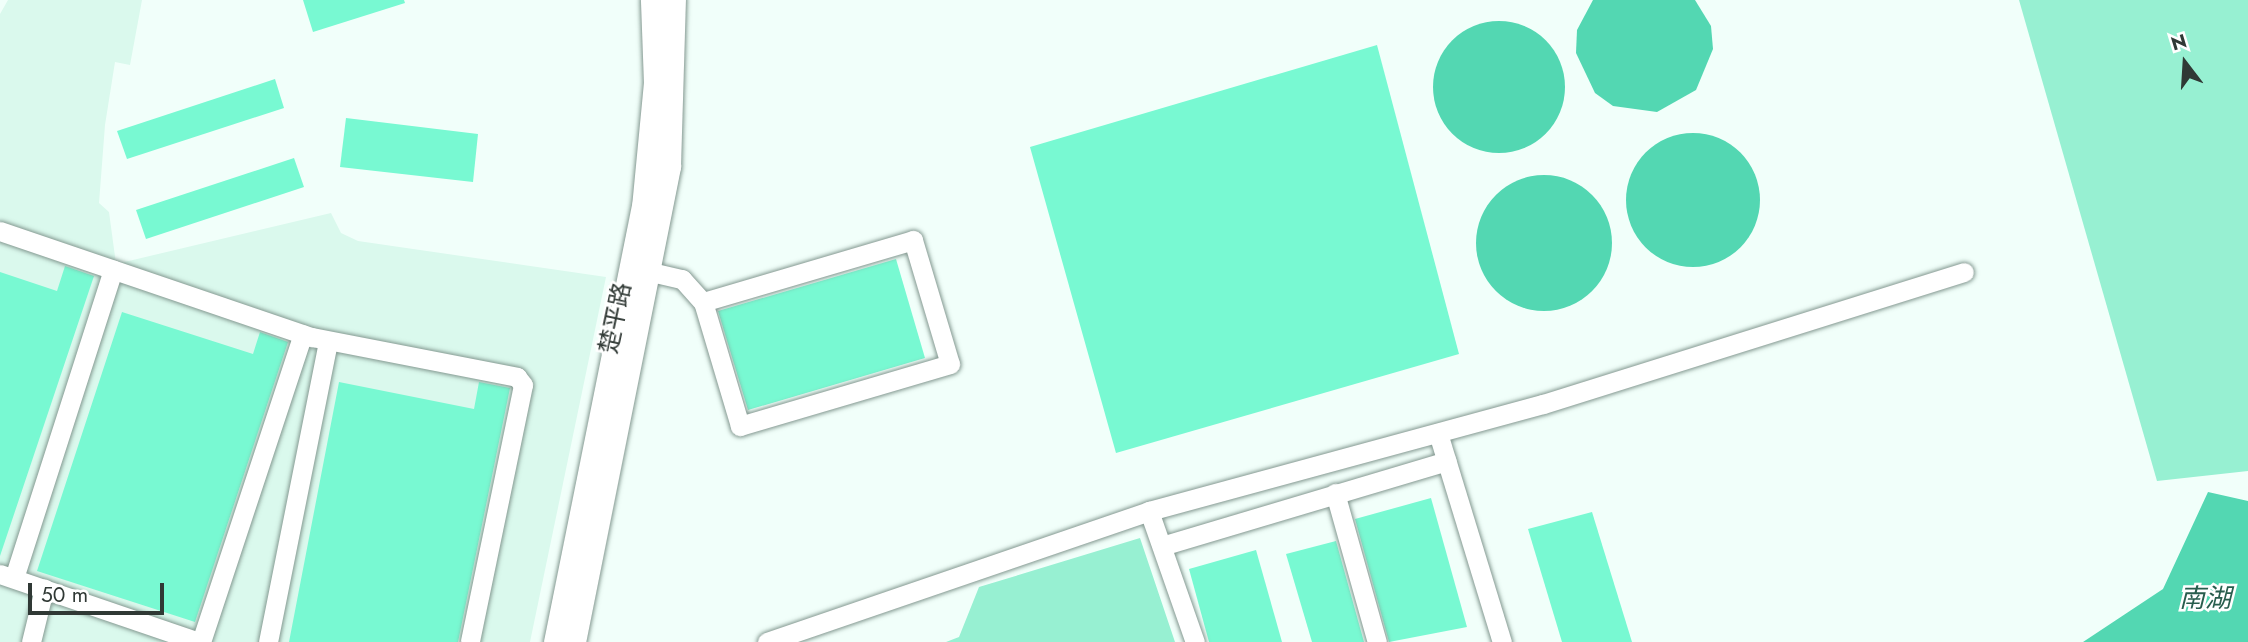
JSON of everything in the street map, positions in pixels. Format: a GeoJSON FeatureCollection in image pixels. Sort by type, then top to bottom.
{"type":"FeatureCollection","features":[{"type":"Feature","properties":{"kind":"main road","name":"楚平路"},"geometry":{"type":"LineString","coordinates":[[555,642],[643,206],[655,83],[652,0]]}},
{"type":"Feature","properties":{"kind":"main road","name":"楚平路"},"geometry":{"type":"LineString","coordinates":[[574,642],[651,272],[672,134],[674,0]]}},
{"type":"Feature","properties":{"kind":"lane"},"geometry":{"type":"LineString","coordinates":[[0,231],[328,342],[517,377],[523,385],[470,642]]}},
{"type":"Feature","properties":{"kind":"lane"},"geometry":{"type":"LineString","coordinates":[[651,272],[682,279],[703,302],[740,426],[950,364],[913,240],[703,302]]}},
{"type":"Feature","properties":{"kind":"lane"},"geometry":{"type":"LineString","coordinates":[[113,269],[7,576],[44,589],[200,642],[303,334]]}},
{"type":"Feature","properties":{"kind":"lane"},"geometry":{"type":"LineString","coordinates":[[767,642],[1149,511],[1438,433],[1964,272]]}},
{"type":"Feature","properties":{"kind":"lane"},"geometry":{"type":"LineString","coordinates":[[268,642],[328,342]]}},
{"type":"Feature","properties":{"kind":"lane"},"geometry":{"type":"LineString","coordinates":[[1438,433],[1502,642]]}},
{"type":"Feature","properties":{"kind":"lane"},"geometry":{"type":"LineString","coordinates":[[1161,546],[1447,461]]}},
{"type":"Feature","properties":{"kind":"lane"},"geometry":{"type":"LineString","coordinates":[[1335,493],[1377,642]]}},
{"type":"Feature","properties":{"kind":"lane"},"geometry":{"type":"LineString","coordinates":[[1149,511],[1195,642]]}},
{"type":"Feature","properties":{"kind":"lane"},"geometry":{"type":"LineString","coordinates":[[32,642],[44,589]]}},
{"type":"Feature","properties":{"kind":"shaded area"},"geometry":{"type":"Polygon","coordinates":[[[8,0],[142,0],[130,65],[115,62],[105,125],[99,203],[109,212],[116,264],[331,213],[341,233],[358,241],[606,277],[530,642],[0,642],[0,14],[8,0]]]}},
{"type":"Feature","properties":{"kind":"shaded area"},"geometry":{"type":"Polygon","coordinates":[[[2019,0],[2248,0],[2248,471],[2157,481],[2019,0]]]}},
{"type":"Feature","properties":{"kind":"shaded area"},"geometry":{"type":"Polygon","coordinates":[[[1140,538],[1175,642],[946,642],[959,637],[979,587],[1140,538]]]}},
{"type":"Feature","properties":{"kind":"water"},"geometry":{"type":"Polygon","coordinates":[[[1593,0],[1695,0],[1711,26],[1713,49],[1696,90],[1657,112],[1613,106],[1595,93],[1576,53],[1577,30],[1593,0]]]}},
{"type":"Feature","properties":{"kind":"water"},"geometry":{"type":"Polygon","coordinates":[[[1499,21],[1524,26],[1546,40],[1560,62],[1565,87],[1560,112],[1546,134],[1524,148],[1499,153],[1474,148],[1452,134],[1438,112],[1433,87],[1438,62],[1452,40],[1474,26],[1499,21]]]}},
{"type":"Feature","properties":{"kind":"water"},"geometry":{"type":"Polygon","coordinates":[[[1693,133],[1719,138],[1741,152],[1755,174],[1760,200],[1755,226],[1741,248],[1719,262],[1693,267],[1667,262],[1645,248],[1631,226],[1626,200],[1631,174],[1645,152],[1667,138],[1693,133]]]}},
{"type":"Feature","properties":{"kind":"water"},"geometry":{"type":"Polygon","coordinates":[[[1544,175],[1570,181],[1592,195],[1606,217],[1612,243],[1606,269],[1592,291],[1570,305],[1544,311],[1518,305],[1496,291],[1482,269],[1476,243],[1482,217],[1496,195],[1518,181],[1544,175]]]}},
{"type":"Feature","properties":{"kind":"water","name":"南湖"},"geometry":{"type":"Polygon","coordinates":[[[2208,492],[2248,501],[2248,642],[2083,642],[2163,589],[2208,492]]]}},
{"type":"Feature","properties":{"kind":"building"},"geometry":{"type":"Polygon","coordinates":[[[303,0],[404,0],[405,3],[313,32],[303,0]]]}},
{"type":"Feature","properties":{"kind":"building"},"geometry":{"type":"Polygon","coordinates":[[[1377,45],[1459,354],[1116,453],[1030,147],[1377,45]]]}},
{"type":"Feature","properties":{"kind":"building"},"geometry":{"type":"Polygon","coordinates":[[[275,79],[284,108],[127,159],[117,131],[275,79]]]}},
{"type":"Feature","properties":{"kind":"building"},"geometry":{"type":"Polygon","coordinates":[[[346,118],[478,134],[473,182],[340,167],[346,118]]]}},
{"type":"Feature","properties":{"kind":"building"},"geometry":{"type":"Polygon","coordinates":[[[294,158],[304,187],[146,239],[136,210],[294,158]]]}},
{"type":"Feature","properties":{"kind":"building"},"geometry":{"type":"Polygon","coordinates":[[[896,259],[925,358],[748,410],[718,311],[896,259]]]}},
{"type":"Feature","properties":{"kind":"building"},"geometry":{"type":"Polygon","coordinates":[[[65,266],[94,276],[0,556],[0,272],[57,291],[65,266]]]}},
{"type":"Feature","properties":{"kind":"building"},"geometry":{"type":"Polygon","coordinates":[[[122,312],[253,354],[260,332],[288,342],[195,622],[37,571],[122,312]]]}},
{"type":"Feature","properties":{"kind":"building"},"geometry":{"type":"Polygon","coordinates":[[[339,382],[474,409],[479,382],[510,388],[458,642],[289,642],[339,382]]]}},
{"type":"Feature","properties":{"kind":"building"},"geometry":{"type":"Polygon","coordinates":[[[1431,498],[1467,627],[1389,642],[1355,519],[1431,498]]]}},
{"type":"Feature","properties":{"kind":"building"},"geometry":{"type":"Polygon","coordinates":[[[1592,512],[1632,642],[1562,642],[1528,529],[1592,512]]]}},
{"type":"Feature","properties":{"kind":"building"},"geometry":{"type":"Polygon","coordinates":[[[1336,541],[1364,642],[1312,642],[1286,554],[1336,541]]]}},
{"type":"Feature","properties":{"kind":"building"},"geometry":{"type":"Polygon","coordinates":[[[1256,550],[1282,642],[1209,642],[1189,569],[1256,550]]]}}]}
